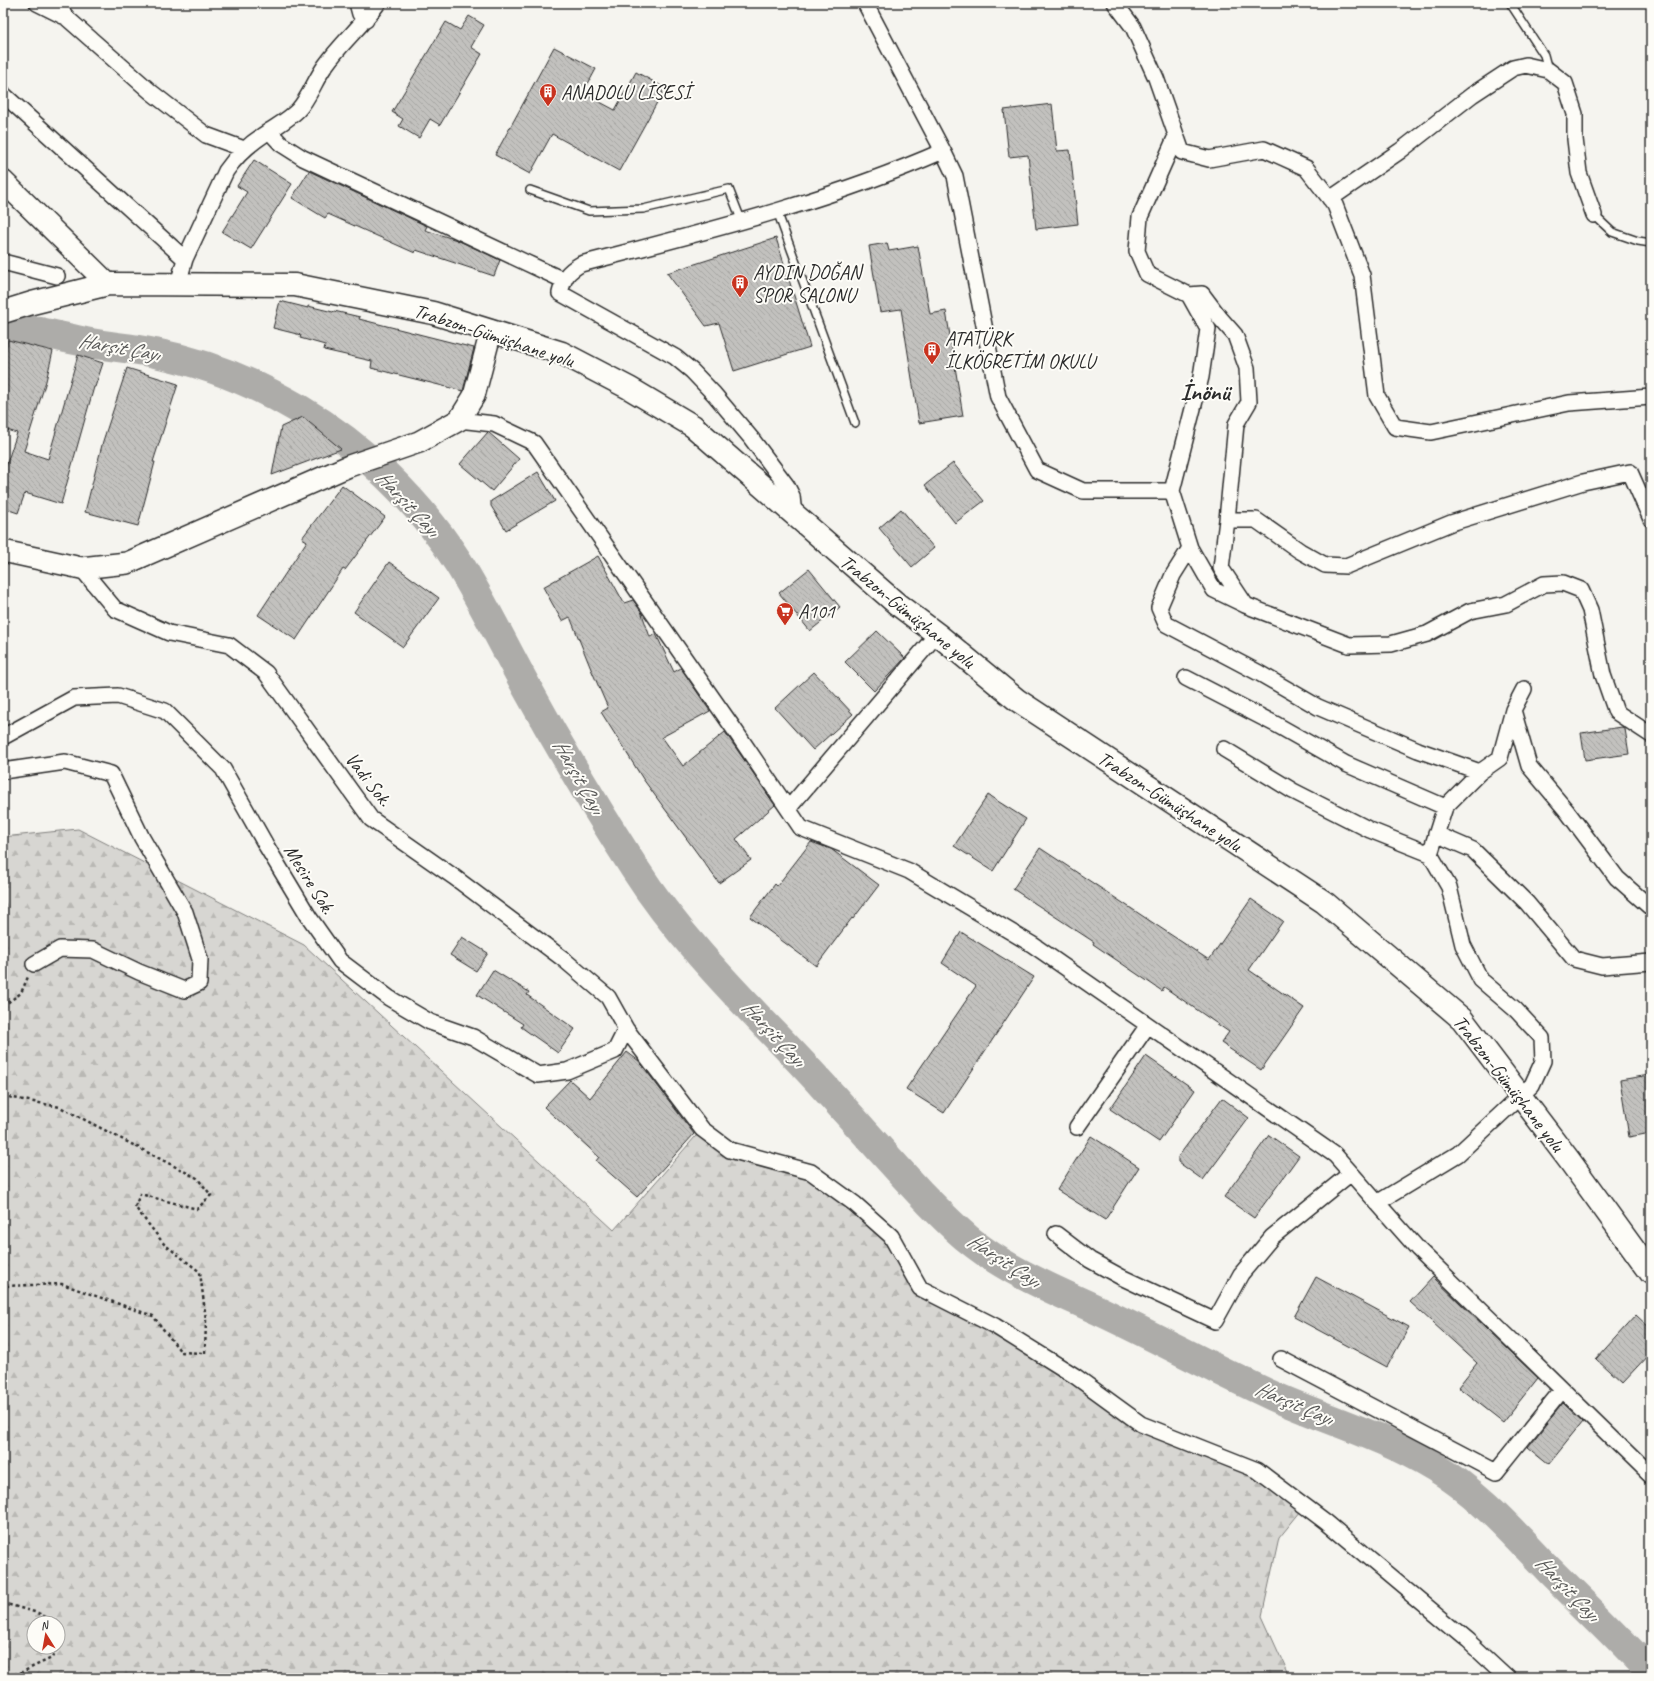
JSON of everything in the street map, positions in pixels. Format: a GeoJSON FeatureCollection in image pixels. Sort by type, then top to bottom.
{"type":"FeatureCollection","features":[{"type":"Feature","properties":{"kind":"main road","name":"Trabzon-Gümüşhane yolu"},"geometry":{"type":"LineString","coordinates":[[3,312],[32,303],[108,284],[295,285],[433,312],[562,353],[629,388],[693,426],[897,604],[937,634],[1017,700],[1324,902],[1462,1019],[1570,1160],[1651,1273]]}},
{"type":"Feature","properties":{"kind":"street"},"geometry":{"type":"LineString","coordinates":[[37,3],[68,19]]}},
{"type":"Feature","properties":{"kind":"street"},"geometry":{"type":"LineString","coordinates":[[55,3],[68,19],[151,92],[206,134],[244,149]]}},
{"type":"Feature","properties":{"kind":"street"},"geometry":{"type":"LineString","coordinates":[[357,3],[360,14],[366,20]]}},
{"type":"Feature","properties":{"kind":"street"},"geometry":{"type":"LineString","coordinates":[[178,284],[184,259],[232,161],[244,149],[299,109],[325,66],[366,20],[378,3]]}},
{"type":"Feature","properties":{"kind":"street"},"geometry":{"type":"LineString","coordinates":[[865,3],[955,176],[998,397],[1037,470],[1083,491],[1172,492]]}},
{"type":"Feature","properties":{"kind":"street"},"geometry":{"type":"LineString","coordinates":[[1115,3],[1133,28],[1156,78],[1182,152],[1209,159],[1264,150],[1306,168],[1336,205],[1362,276],[1377,396],[1394,427],[1431,432],[1570,402],[1651,397]]}},
{"type":"Feature","properties":{"kind":"street"},"geometry":{"type":"LineString","coordinates":[[1330,199],[1400,151],[1472,95],[1512,68],[1526,65],[1548,70],[1565,83],[1575,114],[1575,139],[1579,173],[1594,215]]}},
{"type":"Feature","properties":{"kind":"street"},"geometry":{"type":"LineString","coordinates":[[3,94],[184,259]]}},
{"type":"Feature","properties":{"kind":"street"},"geometry":{"type":"LineString","coordinates":[[268,131],[281,144],[303,158],[563,280]]}},
{"type":"Feature","properties":{"kind":"street"},"geometry":{"type":"LineString","coordinates":[[1176,136],[1140,217],[1137,252],[1147,274],[1189,295],[1202,294],[1235,335],[1247,368],[1249,402],[1236,424],[1221,568],[1245,605]]}},
{"type":"Feature","properties":{"kind":"street"},"geometry":{"type":"LineString","coordinates":[[794,515],[792,496],[787,486],[714,394],[692,371],[675,357],[560,293],[563,280],[571,270],[581,264],[742,222],[899,170],[943,151]]}},
{"type":"Feature","properties":{"kind":"street"},"geometry":{"type":"LineString","coordinates":[[3,181],[108,284]]}},
{"type":"Feature","properties":{"kind":"street"},"geometry":{"type":"LineString","coordinates":[[3,262],[57,276]]}},
{"type":"Feature","properties":{"kind":"street"},"geometry":{"type":"LineString","coordinates":[[1189,295],[1208,329],[1201,377],[1172,492],[1190,548],[1214,590],[1245,605],[1349,645],[1391,644],[1427,634],[1470,611],[1506,604],[1544,584],[1563,583],[1581,590],[1590,610],[1603,675],[1616,712],[1651,735]]}},
{"type":"Feature","properties":{"kind":"street"},"geometry":{"type":"LineString","coordinates":[[3,551],[81,568],[128,563],[349,466],[419,442],[459,420],[474,396],[491,331]]}},
{"type":"Feature","properties":{"kind":"street"},"geometry":{"type":"LineString","coordinates":[[459,420],[494,424],[534,443],[734,729],[801,828],[909,871],[1034,945],[1335,1155],[1418,1249],[1651,1476]]}},
{"type":"Feature","properties":{"kind":"street"},"geometry":{"type":"LineString","coordinates":[[1227,520],[1256,520],[1300,551],[1325,565],[1346,566],[1451,523],[1583,482],[1630,472],[1651,519]]}},
{"type":"Feature","properties":{"kind":"street"},"geometry":{"type":"LineString","coordinates":[[1190,548],[1173,575],[1159,608],[1166,624],[1259,673],[1318,707],[1418,750],[1480,772]]}},
{"type":"Feature","properties":{"kind":"street","name":"Vadi Sok."},"geometry":{"type":"LineString","coordinates":[[81,568],[115,608],[169,633],[229,645],[266,673],[371,819],[454,877],[562,958],[608,998],[626,1029],[702,1129],[730,1150],[811,1172],[856,1204],[891,1236],[920,1288],[995,1326],[1075,1376],[1141,1424],[1257,1470],[1332,1526],[1468,1640],[1508,1678]]}},
{"type":"Feature","properties":{"kind":"street"},"geometry":{"type":"LineString","coordinates":[[788,809],[937,634]]}},
{"type":"Feature","properties":{"kind":"street"},"geometry":{"type":"LineString","coordinates":[[1186,678],[1277,725],[1346,764],[1445,807]]}},
{"type":"Feature","properties":{"kind":"street"},"geometry":{"type":"LineString","coordinates":[[1430,854],[1445,807],[1480,772],[1500,758],[1513,710],[1524,689]]}},
{"type":"Feature","properties":{"kind":"street","name":"Mesire Sok."},"geometry":{"type":"LineString","coordinates":[[3,737],[74,698],[118,696],[166,711],[223,769],[309,917],[340,961],[389,998],[430,1022],[473,1037],[538,1075],[567,1071],[615,1051],[626,1029]]}},
{"type":"Feature","properties":{"kind":"street"},"geometry":{"type":"LineString","coordinates":[[1513,710],[1529,766],[1566,810],[1617,878],[1651,908]]}},
{"type":"Feature","properties":{"kind":"street"},"geometry":{"type":"LineString","coordinates":[[1224,749],[1293,791],[1370,830],[1430,854],[1449,887],[1463,944],[1480,980],[1516,1010],[1542,1038],[1543,1061],[1532,1085],[1458,1154],[1377,1203]]}},
{"type":"Feature","properties":{"kind":"street"},"geometry":{"type":"LineString","coordinates":[[3,771],[65,762],[111,774],[142,838],[185,912],[200,959],[199,983],[184,990],[139,972],[93,950],[60,949],[34,964]]}},
{"type":"Feature","properties":{"kind":"street"},"geometry":{"type":"LineString","coordinates":[[1436,834],[1473,850],[1528,903],[1574,959],[1602,966],[1651,962]]}},
{"type":"Feature","properties":{"kind":"street"},"geometry":{"type":"LineString","coordinates":[[1078,1126],[1148,1025]]}},
{"type":"Feature","properties":{"kind":"street"},"geometry":{"type":"LineString","coordinates":[[1056,1234],[1090,1260],[1115,1274],[1215,1321],[1242,1274],[1272,1237],[1351,1173]]}},
{"type":"Feature","properties":{"kind":"street"},"geometry":{"type":"LineString","coordinates":[[1281,1359],[1496,1472],[1562,1390]]}},
{"type":"Feature","properties":{"kind":"lane"},"geometry":{"type":"LineString","coordinates":[[1510,3],[1544,55],[1548,70]]}},
{"type":"Feature","properties":{"kind":"lane"},"geometry":{"type":"LineString","coordinates":[[530,190],[589,211],[643,209],[729,189],[742,222]]}},
{"type":"Feature","properties":{"kind":"lane"},"geometry":{"type":"LineString","coordinates":[[777,211],[855,423]]}},
{"type":"Feature","properties":{"kind":"lane"},"geometry":{"type":"LineString","coordinates":[[1594,215],[1612,232],[1638,241],[1651,243]]}},
{"type":"Feature","properties":{"kind":"path"},"geometry":{"type":"LineString","coordinates":[[3,1006],[21,993],[34,964]]}},
{"type":"Feature","properties":{"kind":"path"},"geometry":{"type":"LineString","coordinates":[[3,1096],[60,1107],[197,1178],[211,1195],[197,1209],[140,1194],[135,1207],[164,1244],[200,1272],[206,1320],[205,1353],[181,1352],[153,1316],[62,1284],[3,1286]]}},
{"type":"Feature","properties":{"kind":"path"},"geometry":{"type":"LineString","coordinates":[[3,1603],[42,1615]]}},
{"type":"Feature","properties":{"kind":"path"},"geometry":{"type":"LineString","coordinates":[[3,1677],[11,1677],[52,1658],[53,1655]]}},
{"type":"Feature","properties":{"kind":"green space"},"geometry":{"type":"Polygon","coordinates":[[[78,829],[304,945],[614,1230],[702,1129],[730,1150],[811,1172],[891,1236],[920,1288],[1141,1424],[1257,1470],[1305,1506],[1279,1538],[1262,1616],[1290,1678],[3,1678],[3,837],[78,829]]]}},
{"type":"Feature","properties":{"kind":"building"},"geometry":{"type":"Polygon","coordinates":[[[469,16],[484,25],[471,47],[482,54],[440,125],[430,119],[419,138],[399,126],[403,119],[392,112],[446,22],[460,30],[469,16]]]}},
{"type":"Feature","properties":{"kind":"building","name":"ANADOLU LİSESİ"},"geometry":{"type":"Polygon","coordinates":[[[554,47],[596,69],[583,93],[615,110],[636,72],[665,88],[619,171],[552,134],[530,174],[495,155],[554,47]]]}},
{"type":"Feature","properties":{"kind":"building"},"geometry":{"type":"Polygon","coordinates":[[[1052,104],[1057,151],[1070,150],[1078,224],[1036,229],[1028,155],[1009,157],[1004,110],[1052,104]]]}},
{"type":"Feature","properties":{"kind":"building"},"geometry":{"type":"Polygon","coordinates":[[[254,160],[292,184],[251,249],[222,232],[247,192],[237,186],[254,160]]]}},
{"type":"Feature","properties":{"kind":"building"},"geometry":{"type":"Polygon","coordinates":[[[309,171],[427,226],[425,230],[457,240],[500,260],[494,276],[416,250],[415,253],[328,214],[325,218],[292,198],[309,171]]]}},
{"type":"Feature","properties":{"kind":"building","name":"AYDIN DOĞAN SPOR SALONU"},"geometry":{"type":"Polygon","coordinates":[[[776,238],[810,347],[734,371],[719,323],[706,326],[667,273],[776,238]]]}},
{"type":"Feature","properties":{"kind":"building","name":"ATATÜRK İLKÖGRETİM OKULU"},"geometry":{"type":"Polygon","coordinates":[[[887,243],[889,251],[918,246],[930,314],[946,311],[963,416],[919,423],[901,309],[880,312],[869,246],[887,243]]]}},
{"type":"Feature","properties":{"kind":"building"},"geometry":{"type":"Polygon","coordinates":[[[280,301],[308,308],[308,306],[360,317],[359,319],[474,348],[463,391],[371,368],[372,361],[324,350],[325,345],[300,338],[301,335],[273,328],[280,301]]]}},
{"type":"Feature","properties":{"kind":"building"},"geometry":{"type":"Polygon","coordinates":[[[8,340],[53,351],[46,381],[24,451],[48,459],[78,355],[103,363],[94,387],[61,504],[25,493],[18,513],[3,508],[3,475],[17,433],[3,429],[3,362],[8,340]]]}},
{"type":"Feature","properties":{"kind":"building"},"geometry":{"type":"Polygon","coordinates":[[[127,368],[178,384],[153,462],[155,462],[138,526],[85,512],[103,441],[127,368]]]}},
{"type":"Feature","properties":{"kind":"building"},"geometry":{"type":"Polygon","coordinates":[[[303,417],[341,449],[272,475],[281,427],[303,417]]]}},
{"type":"Feature","properties":{"kind":"building"},"geometry":{"type":"Polygon","coordinates":[[[488,432],[519,459],[492,491],[460,464],[488,432]]]}},
{"type":"Feature","properties":{"kind":"building"},"geometry":{"type":"Polygon","coordinates":[[[953,463],[984,501],[955,523],[925,485],[953,463]]]}},
{"type":"Feature","properties":{"kind":"building"},"geometry":{"type":"Polygon","coordinates":[[[538,472],[555,501],[506,530],[491,506],[491,501],[538,472]]]}},
{"type":"Feature","properties":{"kind":"building"},"geometry":{"type":"Polygon","coordinates":[[[342,485],[385,517],[345,570],[343,569],[296,640],[258,615],[307,541],[302,538],[342,485]]]}},
{"type":"Feature","properties":{"kind":"building"},"geometry":{"type":"Polygon","coordinates":[[[901,509],[934,548],[912,567],[879,528],[901,509]]]}},
{"type":"Feature","properties":{"kind":"building"},"geometry":{"type":"Polygon","coordinates":[[[598,556],[624,603],[633,600],[641,611],[650,637],[656,634],[674,672],[681,668],[710,711],[662,737],[683,766],[725,732],[775,805],[736,839],[751,860],[719,883],[643,779],[601,712],[608,708],[570,617],[562,621],[543,587],[598,556]]]}},
{"type":"Feature","properties":{"kind":"building"},"geometry":{"type":"Polygon","coordinates":[[[389,562],[439,598],[403,647],[354,612],[389,562]]]}},
{"type":"Feature","properties":{"kind":"building"},"geometry":{"type":"Polygon","coordinates":[[[809,569],[840,607],[810,631],[779,593],[809,569]]]}},
{"type":"Feature","properties":{"kind":"building"},"geometry":{"type":"Polygon","coordinates":[[[877,631],[905,658],[874,691],[845,662],[877,631]]]}},
{"type":"Feature","properties":{"kind":"building"},"geometry":{"type":"Polygon","coordinates":[[[814,672],[853,714],[813,750],[775,708],[814,672]]]}},
{"type":"Feature","properties":{"kind":"building"},"geometry":{"type":"Polygon","coordinates":[[[1622,727],[1625,729],[1629,754],[1585,760],[1581,733],[1622,727]]]}},
{"type":"Feature","properties":{"kind":"building"},"geometry":{"type":"Polygon","coordinates":[[[988,795],[1026,819],[993,871],[954,846],[988,795]]]}},
{"type":"Feature","properties":{"kind":"building"},"geometry":{"type":"Polygon","coordinates":[[[811,842],[831,849],[879,885],[816,966],[750,917],[775,884],[777,886],[811,842]]]}},
{"type":"Feature","properties":{"kind":"building"},"geometry":{"type":"Polygon","coordinates":[[[1040,848],[1209,960],[1251,899],[1283,921],[1249,970],[1304,1008],[1261,1070],[1221,1043],[1229,1032],[1164,987],[1162,991],[1093,944],[1094,942],[1013,889],[1040,848]]]}},
{"type":"Feature","properties":{"kind":"building"},"geometry":{"type":"Polygon","coordinates":[[[961,932],[1034,977],[944,1113],[906,1089],[976,986],[942,963],[961,932]]]}},
{"type":"Feature","properties":{"kind":"building"},"geometry":{"type":"Polygon","coordinates":[[[462,937],[488,953],[476,971],[450,955],[462,937]]]}},
{"type":"Feature","properties":{"kind":"building"},"geometry":{"type":"Polygon","coordinates":[[[493,970],[529,992],[527,995],[575,1029],[558,1053],[521,1027],[523,1024],[477,995],[493,970]]]}},
{"type":"Feature","properties":{"kind":"building"},"geometry":{"type":"Polygon","coordinates":[[[627,1052],[639,1061],[694,1134],[637,1197],[596,1161],[599,1157],[544,1107],[570,1080],[590,1098],[627,1052]]]}},
{"type":"Feature","properties":{"kind":"building"},"geometry":{"type":"Polygon","coordinates":[[[1146,1056],[1195,1090],[1159,1142],[1110,1109],[1146,1056]]]}},
{"type":"Feature","properties":{"kind":"building"},"geometry":{"type":"Polygon","coordinates":[[[1649,1075],[1651,1088],[1651,1133],[1629,1137],[1620,1080],[1649,1075]]]}},
{"type":"Feature","properties":{"kind":"building"},"geometry":{"type":"Polygon","coordinates":[[[1222,1098],[1249,1118],[1203,1180],[1178,1162],[1178,1157],[1222,1098]]]}},
{"type":"Feature","properties":{"kind":"building"},"geometry":{"type":"Polygon","coordinates":[[[1269,1135],[1299,1156],[1254,1218],[1224,1197],[1269,1135]]]}},
{"type":"Feature","properties":{"kind":"building"},"geometry":{"type":"Polygon","coordinates":[[[1091,1136],[1139,1167],[1105,1220],[1057,1190],[1091,1136]]]}},
{"type":"Feature","properties":{"kind":"building"},"geometry":{"type":"Polygon","coordinates":[[[1316,1277],[1409,1327],[1387,1367],[1294,1317],[1316,1277]]]}},
{"type":"Feature","properties":{"kind":"building"},"geometry":{"type":"Polygon","coordinates":[[[1433,1277],[1538,1378],[1503,1422],[1458,1387],[1477,1363],[1410,1302],[1433,1277]]]}},
{"type":"Feature","properties":{"kind":"building"},"geometry":{"type":"Polygon","coordinates":[[[1636,1315],[1651,1329],[1651,1352],[1622,1383],[1596,1359],[1636,1315]]]}},
{"type":"Feature","properties":{"kind":"building"},"geometry":{"type":"Polygon","coordinates":[[[1563,1403],[1583,1422],[1549,1464],[1528,1447],[1563,1403]]]}},
{"type":"Feature","properties":{"kind":"waterway","name":"Harşit Çayı"},"geometry":{"type":"LineString","coordinates":[[3,324],[90,343],[147,351],[211,368],[248,382],[299,409],[345,440],[366,457],[407,496],[425,517],[458,562],[566,757],[655,899],[700,955],[823,1086],[920,1193],[950,1223],[983,1251],[1033,1280],[1125,1323],[1273,1396],[1376,1437],[1435,1467],[1467,1489],[1496,1515],[1651,1673]]}},
{"type":"Feature","properties":{"kind":"place","name":"ANADOLU LİSESİ"},"geometry":{"type":"Point","coordinates":[548,107]}},
{"type":"Feature","properties":{"kind":"place","name":"AYDIN DOĞAN SPOR SALONU"},"geometry":{"type":"Point","coordinates":[740,298]}},
{"type":"Feature","properties":{"kind":"place","name":"ATATÜRK İLKÖGRETİM OKULU"},"geometry":{"type":"Point","coordinates":[932,365]}},
{"type":"Feature","properties":{"kind":"place","name":"A101"},"geometry":{"type":"Point","coordinates":[785,626]}},
{"type":"Feature","properties":{"kind":"district","name":"İnönü"},"geometry":{"type":"Point","coordinates":[1205,392]}}]}
